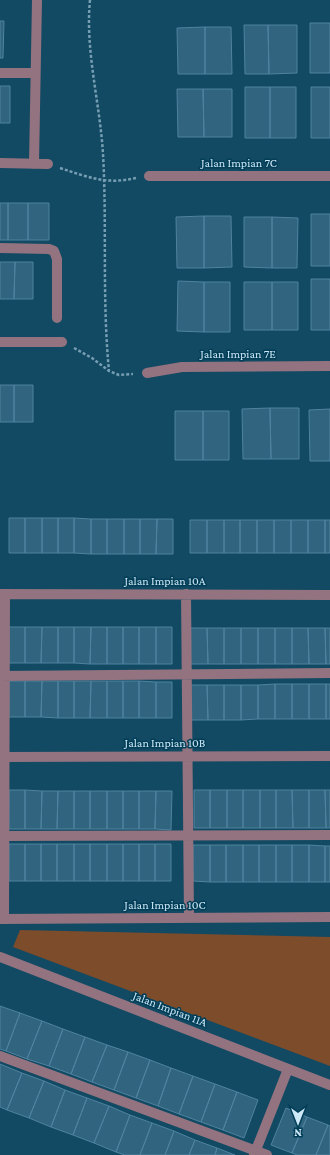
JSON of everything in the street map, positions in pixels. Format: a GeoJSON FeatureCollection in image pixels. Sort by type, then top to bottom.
{"type":"FeatureCollection","features":[{"type":"Feature","properties":{"kind":"street"},"geometry":{"type":"LineString","coordinates":[[34,164],[37,0]]}},
{"type":"Feature","properties":{"kind":"street"},"geometry":{"type":"LineString","coordinates":[[0,73],[35,73]]}},
{"type":"Feature","properties":{"kind":"street"},"geometry":{"type":"LineString","coordinates":[[0,163],[48,164]]}},
{"type":"Feature","properties":{"kind":"street","name":"Jalan Impian 7C"},"geometry":{"type":"LineString","coordinates":[[149,176],[330,176]]}},
{"type":"Feature","properties":{"kind":"street"},"geometry":{"type":"LineString","coordinates":[[0,248],[49,249],[54,251],[57,259],[57,318]]}},
{"type":"Feature","properties":{"kind":"street"},"geometry":{"type":"LineString","coordinates":[[0,342],[62,342]]}},
{"type":"Feature","properties":{"kind":"street","name":"Jalan Impian 7E"},"geometry":{"type":"LineString","coordinates":[[147,373],[182,368],[330,366]]}},
{"type":"Feature","properties":{"kind":"street"},"geometry":{"type":"LineString","coordinates":[[2,594],[2,919]]}},
{"type":"Feature","properties":{"kind":"street","name":"Jalan Impian 10A"},"geometry":{"type":"LineString","coordinates":[[2,594],[330,595]]}},
{"type":"Feature","properties":{"kind":"street"},"geometry":{"type":"LineString","coordinates":[[186,594],[189,918]]}},
{"type":"Feature","properties":{"kind":"street"},"geometry":{"type":"LineString","coordinates":[[2,676],[330,673]]}},
{"type":"Feature","properties":{"kind":"street","name":"Jalan Impian 10B"},"geometry":{"type":"LineString","coordinates":[[2,757],[330,756]]}},
{"type":"Feature","properties":{"kind":"street"},"geometry":{"type":"LineString","coordinates":[[2,836],[330,835]]}},
{"type":"Feature","properties":{"kind":"street","name":"Jalan Impian 10C"},"geometry":{"type":"LineString","coordinates":[[2,919],[330,918]]}},
{"type":"Feature","properties":{"kind":"street","name":"Jalan Impian 11A"},"geometry":{"type":"LineString","coordinates":[[0,957],[330,1085]]}},
{"type":"Feature","properties":{"kind":"street"},"geometry":{"type":"LineString","coordinates":[[0,1056],[255,1153],[267,1155]]}},
{"type":"Feature","properties":{"kind":"street"},"geometry":{"type":"LineString","coordinates":[[255,1153],[288,1069]]}},
{"type":"Feature","properties":{"kind":"path"},"geometry":{"type":"LineString","coordinates":[[90,0],[88,22],[102,153],[106,338],[109,371]]}},
{"type":"Feature","properties":{"kind":"path"},"geometry":{"type":"LineString","coordinates":[[48,164],[103,182],[120,182],[149,176]]}},
{"type":"Feature","properties":{"kind":"path"},"geometry":{"type":"LineString","coordinates":[[62,342],[92,358],[109,371],[119,375],[147,373]]}},
{"type":"Feature","properties":{"kind":"shaded area"},"geometry":{"type":"Polygon","coordinates":[[[20,930],[330,937],[330,1066],[13,947],[20,930]]]}},
{"type":"Feature","properties":{"kind":"building"},"geometry":{"type":"Polygon","coordinates":[[[0,21],[4,21],[3,58],[0,58],[0,21]]]}},
{"type":"Feature","properties":{"kind":"building"},"geometry":{"type":"Polygon","coordinates":[[[310,23],[330,23],[330,73],[310,73],[310,23]]]}},
{"type":"Feature","properties":{"kind":"building"},"geometry":{"type":"Polygon","coordinates":[[[244,25],[268,25],[269,74],[245,74],[244,25]]]}},
{"type":"Feature","properties":{"kind":"building"},"geometry":{"type":"Polygon","coordinates":[[[268,25],[297,25],[297,73],[269,74],[268,25]]]}},
{"type":"Feature","properties":{"kind":"building"},"geometry":{"type":"Polygon","coordinates":[[[205,27],[205,74],[178,74],[177,28],[205,27]]]}},
{"type":"Feature","properties":{"kind":"building"},"geometry":{"type":"Polygon","coordinates":[[[205,27],[231,27],[232,74],[205,74],[205,27]]]}},
{"type":"Feature","properties":{"kind":"building"},"geometry":{"type":"Polygon","coordinates":[[[0,86],[10,86],[10,123],[0,123],[0,86]]]}},
{"type":"Feature","properties":{"kind":"building"},"geometry":{"type":"Polygon","coordinates":[[[245,87],[270,87],[270,138],[245,138],[245,87]]]}},
{"type":"Feature","properties":{"kind":"building"},"geometry":{"type":"Polygon","coordinates":[[[270,87],[296,87],[296,138],[270,138],[270,87]]]}},
{"type":"Feature","properties":{"kind":"building"},"geometry":{"type":"Polygon","coordinates":[[[311,87],[330,87],[330,138],[311,138],[311,87]]]}},
{"type":"Feature","properties":{"kind":"building"},"geometry":{"type":"Polygon","coordinates":[[[177,89],[203,89],[204,137],[178,137],[177,89]]]}},
{"type":"Feature","properties":{"kind":"building"},"geometry":{"type":"Polygon","coordinates":[[[203,89],[232,89],[232,137],[204,137],[203,89]]]}},
{"type":"Feature","properties":{"kind":"building"},"geometry":{"type":"Polygon","coordinates":[[[0,203],[8,203],[8,240],[0,240],[0,203]]]}},
{"type":"Feature","properties":{"kind":"building"},"geometry":{"type":"Polygon","coordinates":[[[8,203],[28,203],[28,240],[8,240],[8,203]]]}},
{"type":"Feature","properties":{"kind":"building"},"geometry":{"type":"Polygon","coordinates":[[[28,203],[49,203],[49,240],[28,240],[28,203]]]}},
{"type":"Feature","properties":{"kind":"building"},"geometry":{"type":"Polygon","coordinates":[[[311,214],[330,214],[330,266],[311,266],[311,214]]]}},
{"type":"Feature","properties":{"kind":"building"},"geometry":{"type":"Polygon","coordinates":[[[204,216],[204,268],[177,268],[176,217],[204,216]]]}},
{"type":"Feature","properties":{"kind":"building"},"geometry":{"type":"Polygon","coordinates":[[[204,216],[231,216],[232,267],[204,268],[204,216]]]}},
{"type":"Feature","properties":{"kind":"building"},"geometry":{"type":"Polygon","coordinates":[[[244,217],[272,217],[272,268],[244,267],[244,217]]]}},
{"type":"Feature","properties":{"kind":"building"},"geometry":{"type":"Polygon","coordinates":[[[272,217],[298,218],[297,268],[272,268],[272,217]]]}},
{"type":"Feature","properties":{"kind":"building"},"geometry":{"type":"Polygon","coordinates":[[[0,262],[15,262],[14,299],[0,299],[0,262]]]}},
{"type":"Feature","properties":{"kind":"building"},"geometry":{"type":"Polygon","coordinates":[[[15,262],[33,262],[33,299],[14,299],[15,262]]]}},
{"type":"Feature","properties":{"kind":"building"},"geometry":{"type":"Polygon","coordinates":[[[311,279],[330,279],[330,330],[311,330],[311,279]]]}},
{"type":"Feature","properties":{"kind":"building"},"geometry":{"type":"Polygon","coordinates":[[[178,281],[204,282],[204,332],[177,331],[178,281]]]}},
{"type":"Feature","properties":{"kind":"building"},"geometry":{"type":"Polygon","coordinates":[[[204,282],[230,282],[230,332],[204,332],[204,282]]]}},
{"type":"Feature","properties":{"kind":"building"},"geometry":{"type":"Polygon","coordinates":[[[244,282],[272,282],[272,330],[244,330],[244,282]]]}},
{"type":"Feature","properties":{"kind":"building"},"geometry":{"type":"Polygon","coordinates":[[[272,282],[298,282],[298,330],[272,330],[272,282]]]}},
{"type":"Feature","properties":{"kind":"building"},"geometry":{"type":"Polygon","coordinates":[[[0,385],[14,385],[14,422],[0,422],[0,385]]]}},
{"type":"Feature","properties":{"kind":"building"},"geometry":{"type":"Polygon","coordinates":[[[14,385],[33,385],[33,422],[14,422],[14,385]]]}},
{"type":"Feature","properties":{"kind":"building"},"geometry":{"type":"Polygon","coordinates":[[[270,408],[271,459],[243,459],[242,409],[270,408]]]}},
{"type":"Feature","properties":{"kind":"building"},"geometry":{"type":"Polygon","coordinates":[[[270,408],[299,408],[299,459],[271,459],[270,408]]]}},
{"type":"Feature","properties":{"kind":"building"},"geometry":{"type":"Polygon","coordinates":[[[330,409],[330,461],[310,461],[309,410],[330,409]]]}},
{"type":"Feature","properties":{"kind":"building"},"geometry":{"type":"Polygon","coordinates":[[[175,411],[203,411],[203,460],[175,460],[175,411]]]}},
{"type":"Feature","properties":{"kind":"building"},"geometry":{"type":"Polygon","coordinates":[[[203,411],[229,411],[229,460],[203,460],[203,411]]]}},
{"type":"Feature","properties":{"kind":"building"},"geometry":{"type":"Polygon","coordinates":[[[9,518],[25,518],[25,553],[9,553],[9,518]]]}},
{"type":"Feature","properties":{"kind":"building"},"geometry":{"type":"Polygon","coordinates":[[[25,518],[42,518],[42,553],[25,553],[25,518]]]}},
{"type":"Feature","properties":{"kind":"building"},"geometry":{"type":"Polygon","coordinates":[[[42,518],[58,518],[58,553],[42,553],[42,518]]]}},
{"type":"Feature","properties":{"kind":"building"},"geometry":{"type":"Polygon","coordinates":[[[58,518],[74,518],[74,553],[58,553],[58,518]]]}},
{"type":"Feature","properties":{"kind":"building"},"geometry":{"type":"Polygon","coordinates":[[[74,518],[91,519],[91,554],[74,553],[74,518]]]}},
{"type":"Feature","properties":{"kind":"building"},"geometry":{"type":"Polygon","coordinates":[[[91,519],[107,519],[107,554],[91,554],[91,519]]]}},
{"type":"Feature","properties":{"kind":"building"},"geometry":{"type":"Polygon","coordinates":[[[107,519],[124,519],[124,554],[107,554],[107,519]]]}},
{"type":"Feature","properties":{"kind":"building"},"geometry":{"type":"Polygon","coordinates":[[[124,519],[140,519],[140,554],[124,554],[124,519]]]}},
{"type":"Feature","properties":{"kind":"building"},"geometry":{"type":"Polygon","coordinates":[[[140,519],[157,519],[156,554],[140,554],[140,519]]]}},
{"type":"Feature","properties":{"kind":"building"},"geometry":{"type":"Polygon","coordinates":[[[157,519],[173,519],[173,554],[156,554],[157,519]]]}},
{"type":"Feature","properties":{"kind":"building"},"geometry":{"type":"Polygon","coordinates":[[[190,520],[207,520],[207,553],[190,553],[190,520]]]}},
{"type":"Feature","properties":{"kind":"building"},"geometry":{"type":"Polygon","coordinates":[[[207,520],[224,520],[224,553],[207,553],[207,520]]]}},
{"type":"Feature","properties":{"kind":"building"},"geometry":{"type":"Polygon","coordinates":[[[224,520],[240,520],[240,553],[224,553],[224,520]]]}},
{"type":"Feature","properties":{"kind":"building"},"geometry":{"type":"Polygon","coordinates":[[[240,520],[257,520],[257,553],[240,553],[240,520]]]}},
{"type":"Feature","properties":{"kind":"building"},"geometry":{"type":"Polygon","coordinates":[[[257,520],[274,520],[274,553],[257,553],[257,520]]]}},
{"type":"Feature","properties":{"kind":"building"},"geometry":{"type":"Polygon","coordinates":[[[274,520],[291,520],[291,553],[274,553],[274,520]]]}},
{"type":"Feature","properties":{"kind":"building"},"geometry":{"type":"Polygon","coordinates":[[[291,520],[308,520],[308,553],[291,553],[291,520]]]}},
{"type":"Feature","properties":{"kind":"building"},"geometry":{"type":"Polygon","coordinates":[[[308,520],[325,520],[325,553],[308,553],[308,520]]]}},
{"type":"Feature","properties":{"kind":"building"},"geometry":{"type":"Polygon","coordinates":[[[325,520],[330,520],[330,553],[325,553],[325,520]]]}},
{"type":"Feature","properties":{"kind":"building"},"geometry":{"type":"Polygon","coordinates":[[[9,627],[25,627],[25,663],[9,663],[9,627]]]}},
{"type":"Feature","properties":{"kind":"building"},"geometry":{"type":"Polygon","coordinates":[[[25,627],[42,627],[41,663],[25,663],[25,627]]]}},
{"type":"Feature","properties":{"kind":"building"},"geometry":{"type":"Polygon","coordinates":[[[42,627],[58,627],[58,663],[41,663],[42,627]]]}},
{"type":"Feature","properties":{"kind":"building"},"geometry":{"type":"Polygon","coordinates":[[[58,627],[74,627],[74,663],[58,663],[58,627]]]}},
{"type":"Feature","properties":{"kind":"building"},"geometry":{"type":"Polygon","coordinates":[[[74,627],[91,627],[90,664],[74,663],[74,627]]]}},
{"type":"Feature","properties":{"kind":"building"},"geometry":{"type":"Polygon","coordinates":[[[91,627],[107,627],[107,664],[90,664],[91,627]]]}},
{"type":"Feature","properties":{"kind":"building"},"geometry":{"type":"Polygon","coordinates":[[[107,627],[123,627],[123,664],[107,664],[107,627]]]}},
{"type":"Feature","properties":{"kind":"building"},"geometry":{"type":"Polygon","coordinates":[[[123,627],[139,627],[139,664],[123,664],[123,627]]]}},
{"type":"Feature","properties":{"kind":"building"},"geometry":{"type":"Polygon","coordinates":[[[139,627],[156,627],[156,664],[139,664],[139,627]]]}},
{"type":"Feature","properties":{"kind":"building"},"geometry":{"type":"Polygon","coordinates":[[[156,627],[172,627],[172,664],[156,664],[156,627]]]}},
{"type":"Feature","properties":{"kind":"building"},"geometry":{"type":"Polygon","coordinates":[[[190,628],[207,628],[208,664],[190,664],[190,628]]]}},
{"type":"Feature","properties":{"kind":"building"},"geometry":{"type":"Polygon","coordinates":[[[207,628],[224,628],[224,664],[208,664],[207,628]]]}},
{"type":"Feature","properties":{"kind":"building"},"geometry":{"type":"Polygon","coordinates":[[[224,628],[241,628],[241,664],[224,664],[224,628]]]}},
{"type":"Feature","properties":{"kind":"building"},"geometry":{"type":"Polygon","coordinates":[[[241,628],[258,628],[258,664],[241,664],[241,628]]]}},
{"type":"Feature","properties":{"kind":"building"},"geometry":{"type":"Polygon","coordinates":[[[258,628],[275,628],[275,664],[258,664],[258,628]]]}},
{"type":"Feature","properties":{"kind":"building"},"geometry":{"type":"Polygon","coordinates":[[[275,628],[292,628],[292,664],[275,664],[275,628]]]}},
{"type":"Feature","properties":{"kind":"building"},"geometry":{"type":"Polygon","coordinates":[[[292,628],[308,628],[309,664],[292,664],[292,628]]]}},
{"type":"Feature","properties":{"kind":"building"},"geometry":{"type":"Polygon","coordinates":[[[308,628],[325,628],[326,664],[309,664],[308,628]]]}},
{"type":"Feature","properties":{"kind":"building"},"geometry":{"type":"Polygon","coordinates":[[[325,628],[330,628],[330,664],[326,664],[325,628]]]}},
{"type":"Feature","properties":{"kind":"building"},"geometry":{"type":"Polygon","coordinates":[[[9,681],[25,681],[25,717],[9,717],[9,681]]]}},
{"type":"Feature","properties":{"kind":"building"},"geometry":{"type":"Polygon","coordinates":[[[25,681],[42,681],[41,717],[25,717],[25,681]]]}},
{"type":"Feature","properties":{"kind":"building"},"geometry":{"type":"Polygon","coordinates":[[[42,681],[58,681],[58,718],[41,717],[42,681]]]}},
{"type":"Feature","properties":{"kind":"building"},"geometry":{"type":"Polygon","coordinates":[[[58,681],[74,681],[74,718],[58,718],[58,681]]]}},
{"type":"Feature","properties":{"kind":"building"},"geometry":{"type":"Polygon","coordinates":[[[74,681],[91,681],[90,718],[74,718],[74,681]]]}},
{"type":"Feature","properties":{"kind":"building"},"geometry":{"type":"Polygon","coordinates":[[[91,681],[107,681],[107,718],[90,718],[91,681]]]}},
{"type":"Feature","properties":{"kind":"building"},"geometry":{"type":"Polygon","coordinates":[[[107,681],[123,681],[123,718],[107,718],[107,681]]]}},
{"type":"Feature","properties":{"kind":"building"},"geometry":{"type":"Polygon","coordinates":[[[123,681],[139,681],[139,718],[123,718],[123,681]]]}},
{"type":"Feature","properties":{"kind":"building"},"geometry":{"type":"Polygon","coordinates":[[[139,681],[156,682],[156,718],[139,718],[139,681]]]}},
{"type":"Feature","properties":{"kind":"building"},"geometry":{"type":"Polygon","coordinates":[[[156,682],[172,682],[172,718],[156,718],[156,682]]]}},
{"type":"Feature","properties":{"kind":"building"},"geometry":{"type":"Polygon","coordinates":[[[275,684],[292,684],[292,719],[275,719],[275,684]]]}},
{"type":"Feature","properties":{"kind":"building"},"geometry":{"type":"Polygon","coordinates":[[[275,684],[275,719],[258,719],[258,685],[275,684]]]}},
{"type":"Feature","properties":{"kind":"building"},"geometry":{"type":"Polygon","coordinates":[[[292,684],[309,684],[309,719],[292,719],[292,684]]]}},
{"type":"Feature","properties":{"kind":"building"},"geometry":{"type":"Polygon","coordinates":[[[309,684],[326,684],[326,719],[309,719],[309,684]]]}},
{"type":"Feature","properties":{"kind":"building"},"geometry":{"type":"Polygon","coordinates":[[[326,684],[330,684],[330,719],[326,719],[326,684]]]}},
{"type":"Feature","properties":{"kind":"building"},"geometry":{"type":"Polygon","coordinates":[[[190,685],[207,685],[208,720],[190,720],[190,685]]]}},
{"type":"Feature","properties":{"kind":"building"},"geometry":{"type":"Polygon","coordinates":[[[207,685],[224,685],[224,720],[208,720],[207,685]]]}},
{"type":"Feature","properties":{"kind":"building"},"geometry":{"type":"Polygon","coordinates":[[[224,685],[241,685],[241,720],[224,720],[224,685]]]}},
{"type":"Feature","properties":{"kind":"building"},"geometry":{"type":"Polygon","coordinates":[[[241,685],[258,685],[258,719],[241,720],[241,685]]]}},
{"type":"Feature","properties":{"kind":"building"},"geometry":{"type":"Polygon","coordinates":[[[9,790],[25,790],[25,829],[9,829],[9,790]]]}},
{"type":"Feature","properties":{"kind":"building"},"geometry":{"type":"Polygon","coordinates":[[[25,790],[42,791],[41,829],[25,829],[25,790]]]}},
{"type":"Feature","properties":{"kind":"building"},"geometry":{"type":"Polygon","coordinates":[[[194,790],[210,790],[210,828],[194,828],[194,790]]]}},
{"type":"Feature","properties":{"kind":"building"},"geometry":{"type":"Polygon","coordinates":[[[210,790],[227,790],[227,828],[210,828],[210,790]]]}},
{"type":"Feature","properties":{"kind":"building"},"geometry":{"type":"Polygon","coordinates":[[[227,790],[243,790],[243,828],[227,828],[227,790]]]}},
{"type":"Feature","properties":{"kind":"building"},"geometry":{"type":"Polygon","coordinates":[[[243,790],[260,790],[260,828],[243,828],[243,790]]]}},
{"type":"Feature","properties":{"kind":"building"},"geometry":{"type":"Polygon","coordinates":[[[260,790],[276,790],[276,828],[260,828],[260,790]]]}},
{"type":"Feature","properties":{"kind":"building"},"geometry":{"type":"Polygon","coordinates":[[[276,790],[292,790],[293,828],[276,828],[276,790]]]}},
{"type":"Feature","properties":{"kind":"building"},"geometry":{"type":"Polygon","coordinates":[[[292,790],[309,790],[309,828],[293,828],[292,790]]]}},
{"type":"Feature","properties":{"kind":"building"},"geometry":{"type":"Polygon","coordinates":[[[309,790],[325,790],[326,828],[309,828],[309,790]]]}},
{"type":"Feature","properties":{"kind":"building"},"geometry":{"type":"Polygon","coordinates":[[[325,790],[330,790],[330,828],[326,828],[325,790]]]}},
{"type":"Feature","properties":{"kind":"building"},"geometry":{"type":"Polygon","coordinates":[[[42,791],[58,791],[57,829],[41,829],[42,791]]]}},
{"type":"Feature","properties":{"kind":"building"},"geometry":{"type":"Polygon","coordinates":[[[58,791],[74,791],[74,829],[57,829],[58,791]]]}},
{"type":"Feature","properties":{"kind":"building"},"geometry":{"type":"Polygon","coordinates":[[[74,791],[90,791],[90,829],[74,829],[74,791]]]}},
{"type":"Feature","properties":{"kind":"building"},"geometry":{"type":"Polygon","coordinates":[[[90,791],[107,791],[107,829],[90,829],[90,791]]]}},
{"type":"Feature","properties":{"kind":"building"},"geometry":{"type":"Polygon","coordinates":[[[107,791],[123,791],[123,829],[107,829],[107,791]]]}},
{"type":"Feature","properties":{"kind":"building"},"geometry":{"type":"Polygon","coordinates":[[[123,791],[139,791],[139,829],[123,829],[123,791]]]}},
{"type":"Feature","properties":{"kind":"building"},"geometry":{"type":"Polygon","coordinates":[[[139,791],[156,791],[155,829],[139,829],[139,791]]]}},
{"type":"Feature","properties":{"kind":"building"},"geometry":{"type":"Polygon","coordinates":[[[156,791],[172,791],[171,830],[155,829],[156,791]]]}},
{"type":"Feature","properties":{"kind":"building"},"geometry":{"type":"Polygon","coordinates":[[[9,844],[25,844],[25,881],[9,881],[9,844]]]}},
{"type":"Feature","properties":{"kind":"building"},"geometry":{"type":"Polygon","coordinates":[[[25,844],[41,844],[41,881],[25,881],[25,844]]]}},
{"type":"Feature","properties":{"kind":"building"},"geometry":{"type":"Polygon","coordinates":[[[41,844],[57,844],[57,881],[41,881],[41,844]]]}},
{"type":"Feature","properties":{"kind":"building"},"geometry":{"type":"Polygon","coordinates":[[[57,844],[74,844],[74,881],[57,881],[57,844]]]}},
{"type":"Feature","properties":{"kind":"building"},"geometry":{"type":"Polygon","coordinates":[[[74,844],[90,844],[90,881],[74,881],[74,844]]]}},
{"type":"Feature","properties":{"kind":"building"},"geometry":{"type":"Polygon","coordinates":[[[90,844],[107,844],[107,881],[90,881],[90,844]]]}},
{"type":"Feature","properties":{"kind":"building"},"geometry":{"type":"Polygon","coordinates":[[[107,844],[123,844],[123,881],[107,881],[107,844]]]}},
{"type":"Feature","properties":{"kind":"building"},"geometry":{"type":"Polygon","coordinates":[[[123,844],[139,844],[139,881],[123,881],[123,844]]]}},
{"type":"Feature","properties":{"kind":"building"},"geometry":{"type":"Polygon","coordinates":[[[139,844],[155,844],[155,881],[139,881],[139,844]]]}},
{"type":"Feature","properties":{"kind":"building"},"geometry":{"type":"Polygon","coordinates":[[[155,844],[171,844],[171,881],[155,881],[155,844]]]}},
{"type":"Feature","properties":{"kind":"building"},"geometry":{"type":"Polygon","coordinates":[[[193,845],[210,845],[210,882],[193,881],[193,845]]]}},
{"type":"Feature","properties":{"kind":"building"},"geometry":{"type":"Polygon","coordinates":[[[210,845],[226,845],[226,882],[210,882],[210,845]]]}},
{"type":"Feature","properties":{"kind":"building"},"geometry":{"type":"Polygon","coordinates":[[[226,845],[243,845],[243,882],[226,882],[226,845]]]}},
{"type":"Feature","properties":{"kind":"building"},"geometry":{"type":"Polygon","coordinates":[[[243,845],[259,845],[259,882],[243,882],[243,845]]]}},
{"type":"Feature","properties":{"kind":"building"},"geometry":{"type":"Polygon","coordinates":[[[259,845],[276,845],[276,882],[259,882],[259,845]]]}},
{"type":"Feature","properties":{"kind":"building"},"geometry":{"type":"Polygon","coordinates":[[[276,845],[292,845],[292,882],[276,882],[276,845]]]}},
{"type":"Feature","properties":{"kind":"building"},"geometry":{"type":"Polygon","coordinates":[[[292,845],[309,845],[309,882],[292,882],[292,845]]]}},
{"type":"Feature","properties":{"kind":"building"},"geometry":{"type":"Polygon","coordinates":[[[309,845],[325,846],[325,882],[309,882],[309,845]]]}},
{"type":"Feature","properties":{"kind":"building"},"geometry":{"type":"Polygon","coordinates":[[[325,846],[330,846],[330,882],[325,882],[325,846]]]}},
{"type":"Feature","properties":{"kind":"building"},"geometry":{"type":"Polygon","coordinates":[[[0,1006],[20,1013],[6,1051],[0,1049],[0,1006]]]}},
{"type":"Feature","properties":{"kind":"building"},"geometry":{"type":"Polygon","coordinates":[[[20,1013],[42,1021],[27,1059],[6,1051],[20,1013]]]}},
{"type":"Feature","properties":{"kind":"building"},"geometry":{"type":"Polygon","coordinates":[[[42,1021],[63,1029],[49,1066],[27,1059],[42,1021]]]}},
{"type":"Feature","properties":{"kind":"building"},"geometry":{"type":"Polygon","coordinates":[[[63,1029],[85,1037],[71,1074],[49,1066],[63,1029]]]}},
{"type":"Feature","properties":{"kind":"building"},"geometry":{"type":"Polygon","coordinates":[[[85,1037],[107,1045],[92,1082],[71,1074],[85,1037]]]}},
{"type":"Feature","properties":{"kind":"building"},"geometry":{"type":"Polygon","coordinates":[[[107,1045],[128,1052],[114,1090],[92,1082],[107,1045]]]}},
{"type":"Feature","properties":{"kind":"building"},"geometry":{"type":"Polygon","coordinates":[[[128,1052],[150,1060],[136,1098],[114,1090],[128,1052]]]}},
{"type":"Feature","properties":{"kind":"building"},"geometry":{"type":"Polygon","coordinates":[[[150,1060],[171,1068],[158,1106],[136,1098],[150,1060]]]}},
{"type":"Feature","properties":{"kind":"building"},"geometry":{"type":"Polygon","coordinates":[[[0,1064],[22,1073],[7,1110],[0,1107],[0,1064]]]}},
{"type":"Feature","properties":{"kind":"building"},"geometry":{"type":"Polygon","coordinates":[[[171,1068],[193,1076],[179,1114],[158,1106],[171,1068]]]}},
{"type":"Feature","properties":{"kind":"building"},"geometry":{"type":"Polygon","coordinates":[[[22,1073],[44,1081],[29,1118],[7,1110],[22,1073]]]}},
{"type":"Feature","properties":{"kind":"building"},"geometry":{"type":"Polygon","coordinates":[[[193,1076],[215,1084],[201,1122],[179,1114],[193,1076]]]}},
{"type":"Feature","properties":{"kind":"building"},"geometry":{"type":"Polygon","coordinates":[[[44,1081],[65,1090],[51,1127],[29,1118],[44,1081]]]}},
{"type":"Feature","properties":{"kind":"building"},"geometry":{"type":"Polygon","coordinates":[[[215,1084],[237,1092],[223,1130],[201,1122],[215,1084]]]}},
{"type":"Feature","properties":{"kind":"building"},"geometry":{"type":"Polygon","coordinates":[[[65,1090],[87,1098],[73,1135],[51,1127],[65,1090]]]}},
{"type":"Feature","properties":{"kind":"building"},"geometry":{"type":"Polygon","coordinates":[[[237,1092],[258,1100],[244,1138],[223,1130],[237,1092]]]}},
{"type":"Feature","properties":{"kind":"building"},"geometry":{"type":"Polygon","coordinates":[[[87,1098],[109,1106],[94,1143],[73,1135],[87,1098]]]}},
{"type":"Feature","properties":{"kind":"building"},"geometry":{"type":"Polygon","coordinates":[[[109,1106],[130,1115],[116,1152],[94,1143],[109,1106]]]}},
{"type":"Feature","properties":{"kind":"building"},"geometry":{"type":"Polygon","coordinates":[[[286,1108],[307,1117],[292,1153],[271,1145],[286,1108]]]}},
{"type":"Feature","properties":{"kind":"building"},"geometry":{"type":"Polygon","coordinates":[[[130,1115],[152,1123],[140,1155],[125,1155],[116,1152],[130,1115]]]}},
{"type":"Feature","properties":{"kind":"building"},"geometry":{"type":"Polygon","coordinates":[[[307,1117],[328,1125],[316,1155],[297,1155],[292,1153],[307,1117]]]}},
{"type":"Feature","properties":{"kind":"building"},"geometry":{"type":"Polygon","coordinates":[[[152,1123],[174,1131],[165,1155],[140,1155],[152,1123]]]}},
{"type":"Feature","properties":{"kind":"building"},"geometry":{"type":"Polygon","coordinates":[[[328,1125],[330,1126],[330,1155],[316,1155],[328,1125]]]}},
{"type":"Feature","properties":{"kind":"building"},"geometry":{"type":"Polygon","coordinates":[[[174,1131],[195,1140],[189,1155],[165,1155],[174,1131]]]}},
{"type":"Feature","properties":{"kind":"building"},"geometry":{"type":"Polygon","coordinates":[[[195,1140],[217,1148],[215,1155],[189,1155],[195,1140]]]}},
{"type":"Feature","properties":{"kind":"building"},"geometry":{"type":"Polygon","coordinates":[[[217,1148],[235,1155],[215,1155],[217,1148]]]}}]}
